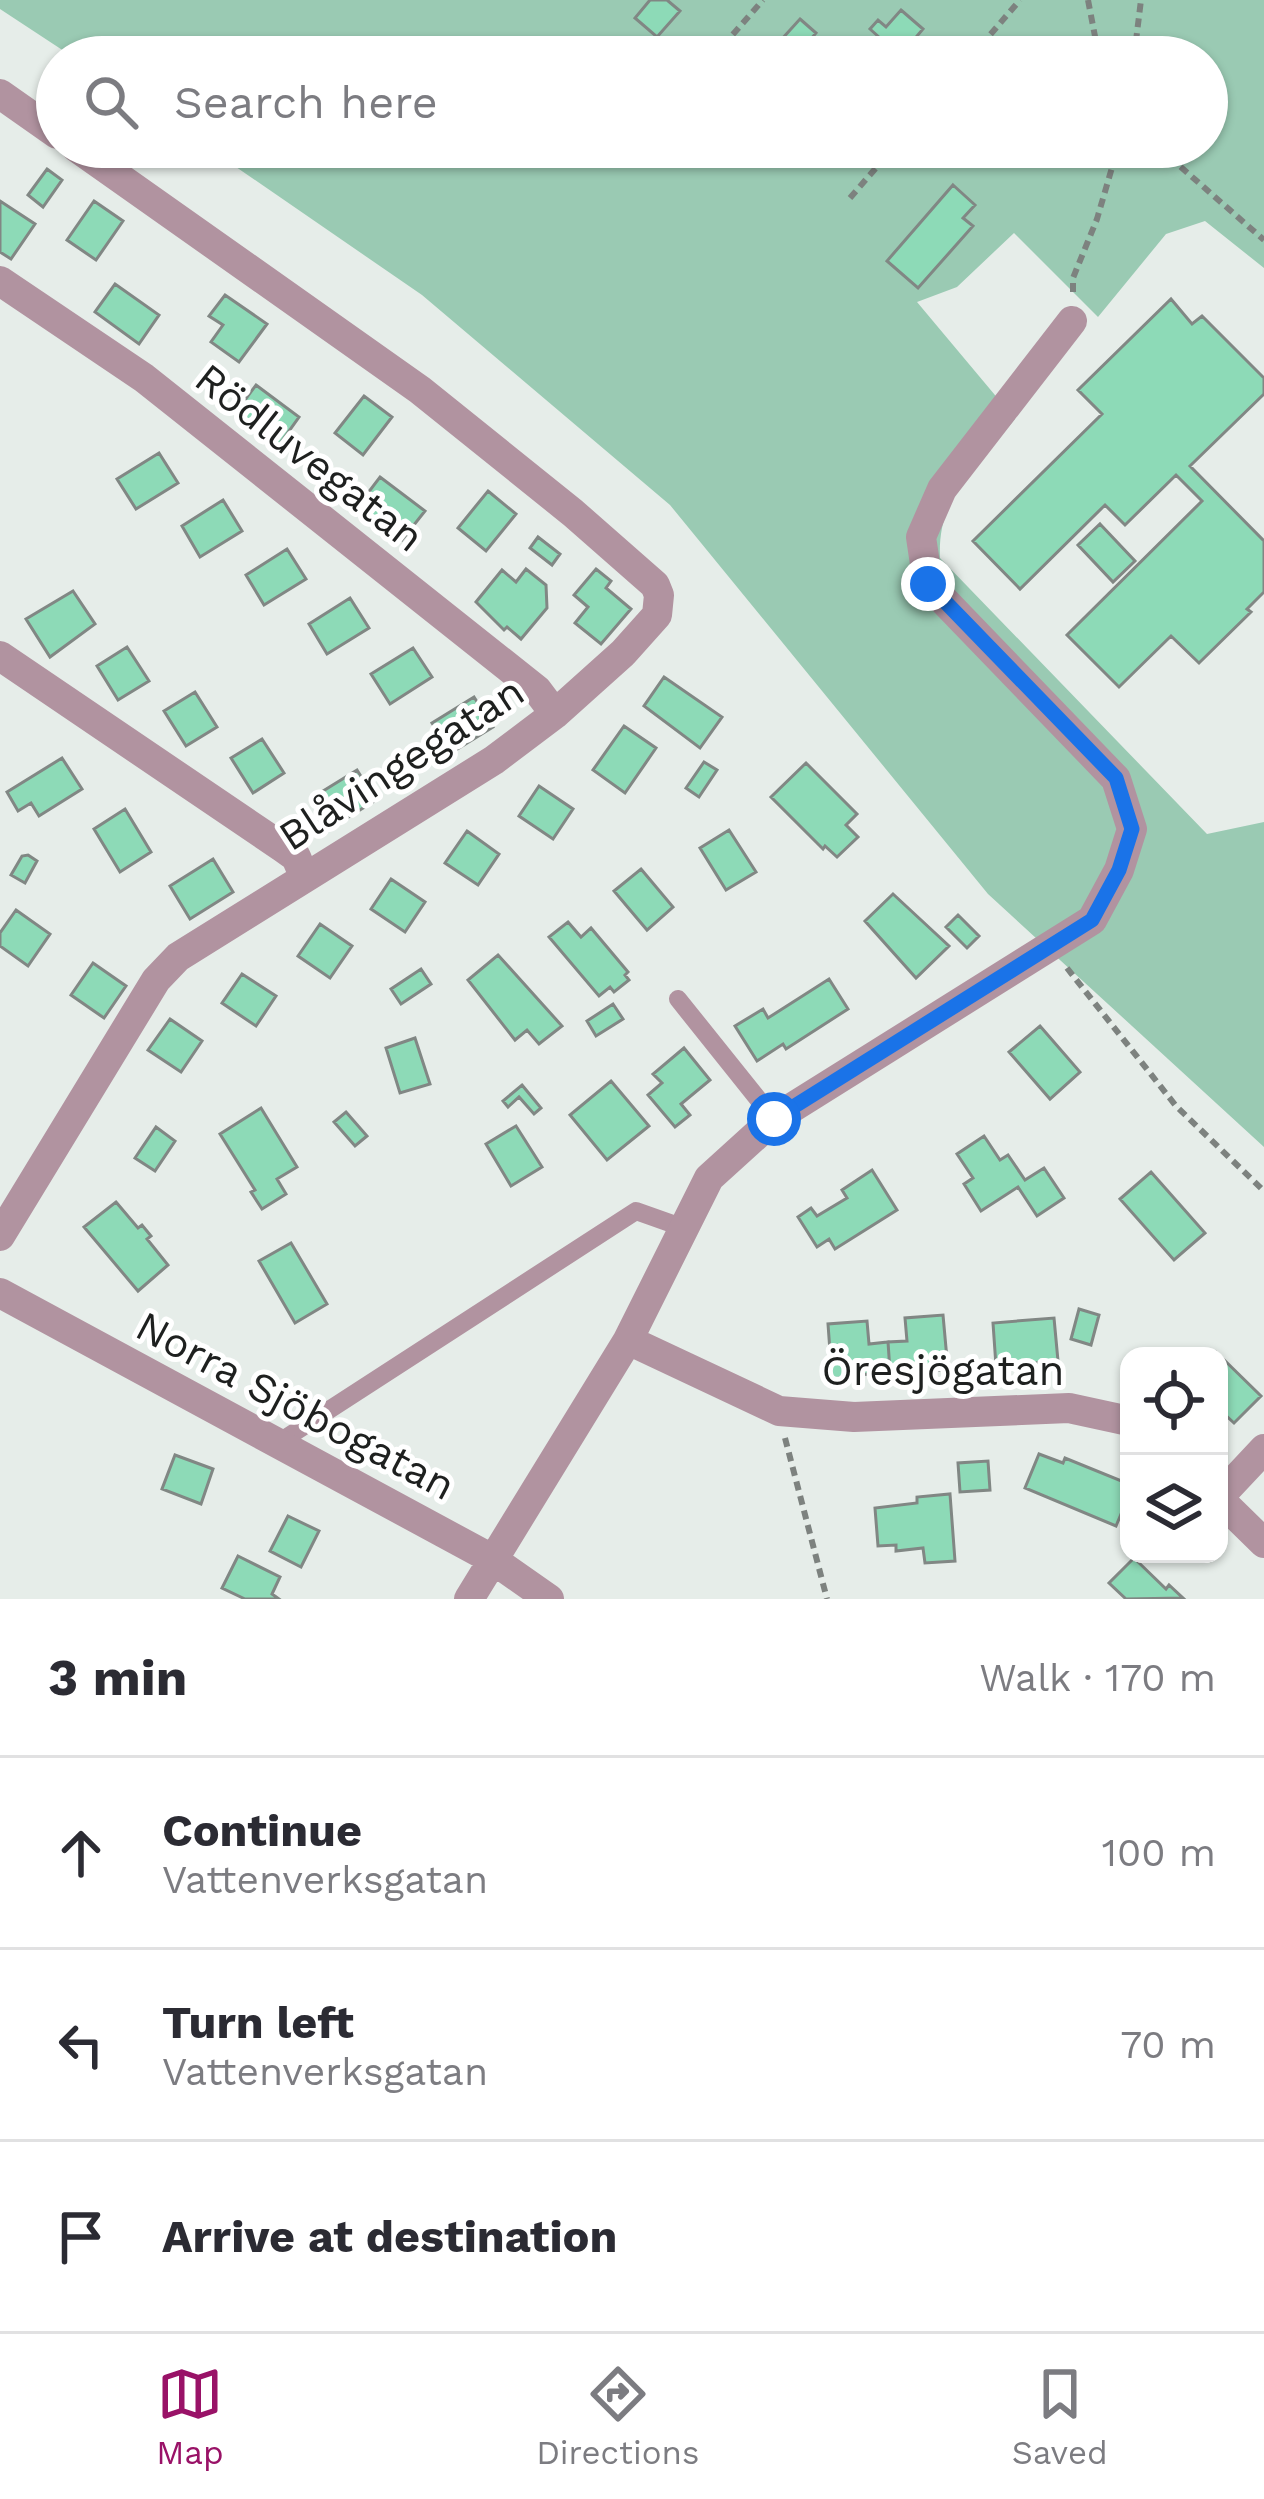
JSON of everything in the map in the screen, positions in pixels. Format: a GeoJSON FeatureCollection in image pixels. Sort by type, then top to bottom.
{"type":"FeatureCollection","features":[{"type":"Feature","properties":{"kind":"street"},"geometry":{"type":"LineString","coordinates":[[0,94],[36,119]]}},
{"type":"Feature","properties":{"kind":"street","name":"Blåvingegatan"},"geometry":{"type":"LineString","coordinates":[[0,1236],[156,980],[178,957],[494,760],[555,714],[657,615],[659,596],[655,585],[573,513],[420,390],[106,168]]}},
{"type":"Feature","properties":{"kind":"street","name":"Rödluvegatan"},"geometry":{"type":"LineString","coordinates":[[0,281],[163,393],[537,690],[555,714]]}},
{"type":"Feature","properties":{"kind":"street"},"geometry":{"type":"LineString","coordinates":[[469,1599],[628,1340],[709,1178],[774,1119],[1092,920],[1119,870],[1132,829],[1116,778],[928,584],[921,537],[942,489],[1072,321]]}},
{"type":"Feature","properties":{"kind":"street"},"geometry":{"type":"LineString","coordinates":[[0,656],[296,857],[304,876]]}},
{"type":"Feature","properties":{"kind":"street","name":"Norra Sjöbogatan"},"geometry":{"type":"LineString","coordinates":[[0,1293],[492,1559],[549,1599]]}},
{"type":"Feature","properties":{"kind":"street","name":"Öresjögatan"},"geometry":{"type":"LineString","coordinates":[[628,1340],[779,1412],[854,1417],[1069,1408],[1120,1419]]}},
{"type":"Feature","properties":{"kind":"street"},"geometry":{"type":"LineString","coordinates":[[1228,1488],[1264,1449]]}},
{"type":"Feature","properties":{"kind":"street"},"geometry":{"type":"LineString","coordinates":[[1228,1507],[1264,1543]]}},
{"type":"Feature","properties":{"kind":"lane"},"geometry":{"type":"LineString","coordinates":[[678,999],[774,1119]]}},
{"type":"Feature","properties":{"kind":"lane"},"geometry":{"type":"LineString","coordinates":[[278,1443],[636,1211],[684,1228]]}},
{"type":"Feature","properties":{"kind":"path"},"geometry":{"type":"LineString","coordinates":[[731,36],[763,0]]}},
{"type":"Feature","properties":{"kind":"path"},"geometry":{"type":"LineString","coordinates":[[989,36],[1020,0]]}},
{"type":"Feature","properties":{"kind":"path"},"geometry":{"type":"LineString","coordinates":[[1088,0],[1095,36]]}},
{"type":"Feature","properties":{"kind":"path"},"geometry":{"type":"LineString","coordinates":[[1137,36],[1141,0]]}},
{"type":"Feature","properties":{"kind":"path"},"geometry":{"type":"LineString","coordinates":[[850,198],[876,168]]}},
{"type":"Feature","properties":{"kind":"path"},"geometry":{"type":"LineString","coordinates":[[1072,321],[1073,278],[1112,168]]}},
{"type":"Feature","properties":{"kind":"path"},"geometry":{"type":"LineString","coordinates":[[1182,168],[1264,240]]}},
{"type":"Feature","properties":{"kind":"path"},"geometry":{"type":"LineString","coordinates":[[1050,947],[1176,1106],[1264,1191]]}},
{"type":"Feature","properties":{"kind":"path"},"geometry":{"type":"LineString","coordinates":[[779,1412],[826,1599]]}},
{"type":"Feature","properties":{"kind":"green space"},"geometry":{"type":"Polygon","coordinates":[[[0,0],[1264,0],[1264,268],[1205,221],[1166,234],[1098,317],[1014,233],[957,287],[917,302],[1015,419],[952,498],[940,558],[1207,834],[1264,822],[1264,1147],[988,894],[670,505],[422,295],[238,168],[1228,168],[1228,36],[41,36],[0,9],[0,0]]]}},
{"type":"Feature","properties":{"kind":"building"},"geometry":{"type":"Polygon","coordinates":[[[650,0],[667,0],[680,11],[658,36],[635,18],[650,0]]]}},
{"type":"Feature","properties":{"kind":"building"},"geometry":{"type":"Polygon","coordinates":[[[901,10],[923,29],[917,36],[878,36],[870,29],[878,20],[886,27],[901,10]]]}},
{"type":"Feature","properties":{"kind":"building"},"geometry":{"type":"Polygon","coordinates":[[[800,19],[816,33],[813,36],[785,36],[800,19]]]}},
{"type":"Feature","properties":{"kind":"building"},"geometry":{"type":"Polygon","coordinates":[[[47,169],[62,180],[43,207],[28,195],[47,169]]]}},
{"type":"Feature","properties":{"kind":"building"},"geometry":{"type":"Polygon","coordinates":[[[953,185],[975,205],[963,218],[973,226],[918,288],[887,261],[953,185]]]}},
{"type":"Feature","properties":{"kind":"building"},"geometry":{"type":"Polygon","coordinates":[[[0,201],[35,224],[11,259],[0,252],[0,201]]]}},
{"type":"Feature","properties":{"kind":"building"},"geometry":{"type":"Polygon","coordinates":[[[94,201],[123,221],[96,260],[67,240],[94,201]]]}},
{"type":"Feature","properties":{"kind":"building"},"geometry":{"type":"Polygon","coordinates":[[[115,284],[159,315],[139,344],[95,312],[115,284]]]}},
{"type":"Feature","properties":{"kind":"building"},"geometry":{"type":"Polygon","coordinates":[[[225,295],[267,324],[239,362],[211,342],[223,325],[209,316],[225,295]]]}},
{"type":"Feature","properties":{"kind":"building"},"geometry":{"type":"Polygon","coordinates":[[[1171,299],[1192,324],[1202,316],[1264,378],[1264,394],[1190,466],[1264,541],[1264,592],[1247,609],[1251,612],[1199,663],[1171,636],[1119,687],[1067,635],[1202,501],[1176,475],[1125,525],[1105,505],[1020,589],[973,541],[1102,414],[1078,390],[1171,299]]]}},
{"type":"Feature","properties":{"kind":"building"},"geometry":{"type":"Polygon","coordinates":[[[256,385],[299,417],[279,445],[236,412],[256,385]]]}},
{"type":"Feature","properties":{"kind":"building"},"geometry":{"type":"Polygon","coordinates":[[[364,396],[392,417],[363,455],[335,433],[364,396]]]}},
{"type":"Feature","properties":{"kind":"building"},"geometry":{"type":"Polygon","coordinates":[[[159,453],[178,483],[136,509],[117,479],[159,453]]]}},
{"type":"Feature","properties":{"kind":"building"},"geometry":{"type":"Polygon","coordinates":[[[380,477],[425,511],[402,540],[358,506],[380,477]]]}},
{"type":"Feature","properties":{"kind":"building"},"geometry":{"type":"Polygon","coordinates":[[[488,491],[516,514],[486,551],[458,528],[488,491]]]}},
{"type":"Feature","properties":{"kind":"building"},"geometry":{"type":"Polygon","coordinates":[[[223,500],[242,531],[200,557],[182,526],[223,500]]]}},
{"type":"Feature","properties":{"kind":"building"},"geometry":{"type":"Polygon","coordinates":[[[1100,524],[1135,561],[1113,582],[1078,545],[1100,524]]]}},
{"type":"Feature","properties":{"kind":"building"},"geometry":{"type":"Polygon","coordinates":[[[538,537],[560,554],[552,565],[530,548],[538,537]]]}},
{"type":"Feature","properties":{"kind":"building"},"geometry":{"type":"Polygon","coordinates":[[[287,549],[306,579],[264,605],[246,575],[287,549]]]}},
{"type":"Feature","properties":{"kind":"building"},"geometry":{"type":"Polygon","coordinates":[[[526,569],[546,585],[547,608],[521,639],[507,627],[504,630],[476,602],[502,570],[516,582],[526,569]]]}},
{"type":"Feature","properties":{"kind":"building"},"geometry":{"type":"Polygon","coordinates":[[[596,569],[611,581],[606,588],[631,609],[601,644],[575,623],[588,607],[574,595],[596,569]]]}},
{"type":"Feature","properties":{"kind":"building"},"geometry":{"type":"Polygon","coordinates":[[[73,591],[95,624],[50,657],[26,619],[73,591]]]}},
{"type":"Feature","properties":{"kind":"building"},"geometry":{"type":"Polygon","coordinates":[[[350,598],[369,628],[327,654],[309,624],[350,598]]]}},
{"type":"Feature","properties":{"kind":"building"},"geometry":{"type":"Polygon","coordinates":[[[127,647],[149,681],[118,700],[97,666],[127,647]]]}},
{"type":"Feature","properties":{"kind":"building"},"geometry":{"type":"Polygon","coordinates":[[[413,648],[432,677],[390,704],[371,674],[413,648]]]}},
{"type":"Feature","properties":{"kind":"building"},"geometry":{"type":"Polygon","coordinates":[[[664,677],[722,717],[700,748],[644,706],[664,677]]]}},
{"type":"Feature","properties":{"kind":"building"},"geometry":{"type":"Polygon","coordinates":[[[195,692],[217,727],[186,746],[164,711],[195,692]]]}},
{"type":"Feature","properties":{"kind":"building"},"geometry":{"type":"Polygon","coordinates":[[[474,697],[493,727],[451,753],[432,723],[474,697]]]}},
{"type":"Feature","properties":{"kind":"building"},"geometry":{"type":"Polygon","coordinates":[[[624,726],[656,748],[625,793],[593,770],[624,726]]]}},
{"type":"Feature","properties":{"kind":"building"},"geometry":{"type":"Polygon","coordinates":[[[262,739],[284,773],[253,793],[231,758],[262,739]]]}},
{"type":"Feature","properties":{"kind":"building"},"geometry":{"type":"Polygon","coordinates":[[[62,758],[82,789],[39,816],[31,803],[18,811],[7,792],[62,758]]]}},
{"type":"Feature","properties":{"kind":"building"},"geometry":{"type":"Polygon","coordinates":[[[704,762],[717,770],[699,797],[686,788],[704,762]]]}},
{"type":"Feature","properties":{"kind":"building"},"geometry":{"type":"Polygon","coordinates":[[[806,763],[857,814],[846,825],[858,837],[837,857],[771,797],[806,763]]]}},
{"type":"Feature","properties":{"kind":"building"},"geometry":{"type":"Polygon","coordinates":[[[357,770],[376,800],[334,826],[315,796],[357,770]]]}},
{"type":"Feature","properties":{"kind":"building"},"geometry":{"type":"Polygon","coordinates":[[[539,786],[573,809],[553,839],[519,816],[539,786]]]}},
{"type":"Feature","properties":{"kind":"building"},"geometry":{"type":"Polygon","coordinates":[[[125,809],[151,852],[120,872],[94,829],[125,809]]]}},
{"type":"Feature","properties":{"kind":"building"},"geometry":{"type":"Polygon","coordinates":[[[729,830],[756,872],[726,890],[700,848],[729,830]]]}},
{"type":"Feature","properties":{"kind":"building"},"geometry":{"type":"Polygon","coordinates":[[[467,831],[499,854],[478,885],[445,863],[467,831]]]}},
{"type":"Feature","properties":{"kind":"building"},"geometry":{"type":"Polygon","coordinates":[[[22,856],[37,861],[25,883],[11,875],[22,856]]]}},
{"type":"Feature","properties":{"kind":"building"},"geometry":{"type":"Polygon","coordinates":[[[213,859],[233,892],[190,919],[170,886],[213,859]]]}},
{"type":"Feature","properties":{"kind":"building"},"geometry":{"type":"Polygon","coordinates":[[[641,869],[673,907],[647,930],[614,891],[641,869]]]}},
{"type":"Feature","properties":{"kind":"building"},"geometry":{"type":"Polygon","coordinates":[[[391,879],[425,902],[405,932],[371,909],[391,879]]]}},
{"type":"Feature","properties":{"kind":"building"},"geometry":{"type":"Polygon","coordinates":[[[893,894],[949,946],[916,978],[865,921],[893,894]]]}},
{"type":"Feature","properties":{"kind":"building"},"geometry":{"type":"Polygon","coordinates":[[[16,910],[50,934],[28,966],[0,946],[0,933],[16,910]]]}},
{"type":"Feature","properties":{"kind":"building"},"geometry":{"type":"Polygon","coordinates":[[[958,915],[979,936],[967,948],[946,927],[958,915]]]}},
{"type":"Feature","properties":{"kind":"building"},"geometry":{"type":"Polygon","coordinates":[[[568,922],[581,937],[591,928],[628,972],[629,980],[599,996],[549,937],[568,922]]]}},
{"type":"Feature","properties":{"kind":"building"},"geometry":{"type":"Polygon","coordinates":[[[320,924],[352,946],[330,978],[298,956],[320,924]]]}},
{"type":"Feature","properties":{"kind":"building"},"geometry":{"type":"Polygon","coordinates":[[[498,955],[562,1026],[539,1044],[527,1030],[515,1040],[468,980],[498,955]]]}},
{"type":"Feature","properties":{"kind":"building"},"geometry":{"type":"Polygon","coordinates":[[[93,963],[126,986],[104,1018],[71,995],[93,963]]]}},
{"type":"Feature","properties":{"kind":"building"},"geometry":{"type":"Polygon","coordinates":[[[421,969],[431,984],[401,1004],[391,989],[421,969]]]}},
{"type":"Feature","properties":{"kind":"building"},"geometry":{"type":"Polygon","coordinates":[[[242,974],[276,996],[256,1026],[222,1003],[242,974]]]}},
{"type":"Feature","properties":{"kind":"building"},"geometry":{"type":"Polygon","coordinates":[[[829,979],[848,1009],[786,1049],[783,1044],[757,1061],[735,1026],[763,1009],[768,1018],[829,979]]]}},
{"type":"Feature","properties":{"kind":"building"},"geometry":{"type":"Polygon","coordinates":[[[613,1004],[623,1019],[596,1036],[587,1021],[613,1004]]]}},
{"type":"Feature","properties":{"kind":"building"},"geometry":{"type":"Polygon","coordinates":[[[170,1019],[202,1041],[181,1072],[148,1050],[170,1019]]]}},
{"type":"Feature","properties":{"kind":"building"},"geometry":{"type":"Polygon","coordinates":[[[1040,1026],[1080,1072],[1050,1099],[1009,1052],[1040,1026]]]}},
{"type":"Feature","properties":{"kind":"building"},"geometry":{"type":"Polygon","coordinates":[[[415,1038],[430,1084],[400,1093],[386,1048],[415,1038]]]}},
{"type":"Feature","properties":{"kind":"building"},"geometry":{"type":"Polygon","coordinates":[[[684,1048],[710,1080],[681,1104],[690,1115],[675,1127],[648,1095],[662,1083],[653,1074],[684,1048]]]}},
{"type":"Feature","properties":{"kind":"building"},"geometry":{"type":"Polygon","coordinates":[[[611,1081],[649,1126],[607,1160],[570,1115],[611,1081]]]}},
{"type":"Feature","properties":{"kind":"building"},"geometry":{"type":"Polygon","coordinates":[[[522,1085],[541,1108],[534,1114],[519,1097],[508,1107],[503,1101],[522,1085]]]}},
{"type":"Feature","properties":{"kind":"building"},"geometry":{"type":"Polygon","coordinates":[[[261,1108],[297,1167],[277,1179],[286,1194],[262,1209],[220,1134],[261,1108]]]}},
{"type":"Feature","properties":{"kind":"building"},"geometry":{"type":"Polygon","coordinates":[[[346,1112],[367,1136],[355,1146],[334,1122],[346,1112]]]}},
{"type":"Feature","properties":{"kind":"building"},"geometry":{"type":"Polygon","coordinates":[[[516,1126],[542,1167],[511,1186],[486,1144],[516,1126]]]}},
{"type":"Feature","properties":{"kind":"building"},"geometry":{"type":"Polygon","coordinates":[[[156,1127],[175,1141],[155,1171],[135,1158],[156,1127]]]}},
{"type":"Feature","properties":{"kind":"building"},"geometry":{"type":"Polygon","coordinates":[[[984,1136],[1000,1160],[1008,1155],[1025,1180],[1044,1168],[1064,1198],[1037,1216],[1018,1187],[981,1211],[964,1184],[973,1178],[957,1154],[984,1136]]]}},
{"type":"Feature","properties":{"kind":"building"},"geometry":{"type":"Polygon","coordinates":[[[872,1170],[897,1210],[835,1249],[829,1239],[817,1247],[798,1217],[811,1208],[817,1216],[847,1198],[842,1190],[872,1170]]]}},
{"type":"Feature","properties":{"kind":"building"},"geometry":{"type":"Polygon","coordinates":[[[1151,1172],[1205,1233],[1174,1260],[1120,1199],[1151,1172]]]}},
{"type":"Feature","properties":{"kind":"building"},"geometry":{"type":"Polygon","coordinates":[[[116,1202],[138,1228],[142,1225],[168,1265],[138,1291],[84,1227],[116,1202]]]}},
{"type":"Feature","properties":{"kind":"building"},"geometry":{"type":"Polygon","coordinates":[[[291,1243],[327,1304],[295,1323],[259,1261],[291,1243]]]}},
{"type":"Feature","properties":{"kind":"building"},"geometry":{"type":"Polygon","coordinates":[[[1079,1309],[1099,1315],[1091,1345],[1071,1339],[1079,1309]]]}},
{"type":"Feature","properties":{"kind":"building"},"geometry":{"type":"Polygon","coordinates":[[[943,1315],[948,1370],[890,1371],[888,1342],[907,1341],[905,1318],[943,1315]]]}},
{"type":"Feature","properties":{"kind":"building"},"geometry":{"type":"Polygon","coordinates":[[[1054,1318],[1058,1361],[996,1366],[993,1323],[1054,1318]]]}},
{"type":"Feature","properties":{"kind":"building"},"geometry":{"type":"Polygon","coordinates":[[[867,1321],[869,1344],[888,1342],[890,1371],[832,1379],[828,1324],[867,1321]]]}},
{"type":"Feature","properties":{"kind":"building"},"geometry":{"type":"Polygon","coordinates":[[[1228,1364],[1261,1396],[1234,1423],[1228,1417],[1228,1364]]]}},
{"type":"Feature","properties":{"kind":"building"},"geometry":{"type":"Polygon","coordinates":[[[1039,1454],[1063,1463],[1065,1458],[1120,1480],[1120,1516],[1116,1526],[1025,1488],[1039,1454]]]}},
{"type":"Feature","properties":{"kind":"building"},"geometry":{"type":"Polygon","coordinates":[[[175,1455],[213,1469],[201,1504],[162,1489],[175,1455]]]}},
{"type":"Feature","properties":{"kind":"building"},"geometry":{"type":"Polygon","coordinates":[[[988,1461],[990,1490],[960,1492],[958,1463],[988,1461]]]}},
{"type":"Feature","properties":{"kind":"building"},"geometry":{"type":"Polygon","coordinates":[[[950,1494],[955,1561],[925,1563],[923,1548],[896,1551],[896,1545],[878,1546],[875,1508],[950,1494]]]}},
{"type":"Feature","properties":{"kind":"building"},"geometry":{"type":"Polygon","coordinates":[[[288,1516],[319,1531],[301,1567],[270,1551],[288,1516]]]}},
{"type":"Feature","properties":{"kind":"building"},"geometry":{"type":"Polygon","coordinates":[[[238,1556],[280,1577],[272,1594],[279,1599],[245,1599],[222,1588],[238,1556]]]}},
{"type":"Feature","properties":{"kind":"building"},"geometry":{"type":"Polygon","coordinates":[[[1129,1563],[1139,1563],[1183,1598],[1126,1599],[1109,1583],[1129,1563]]]}},
{"type":"Feature","properties":{"kind":"route"},"geometry":{"type":"LineString","coordinates":[[774,1119],[1092,920],[1119,870],[1132,829],[1116,778],[928,584]]}}]}
